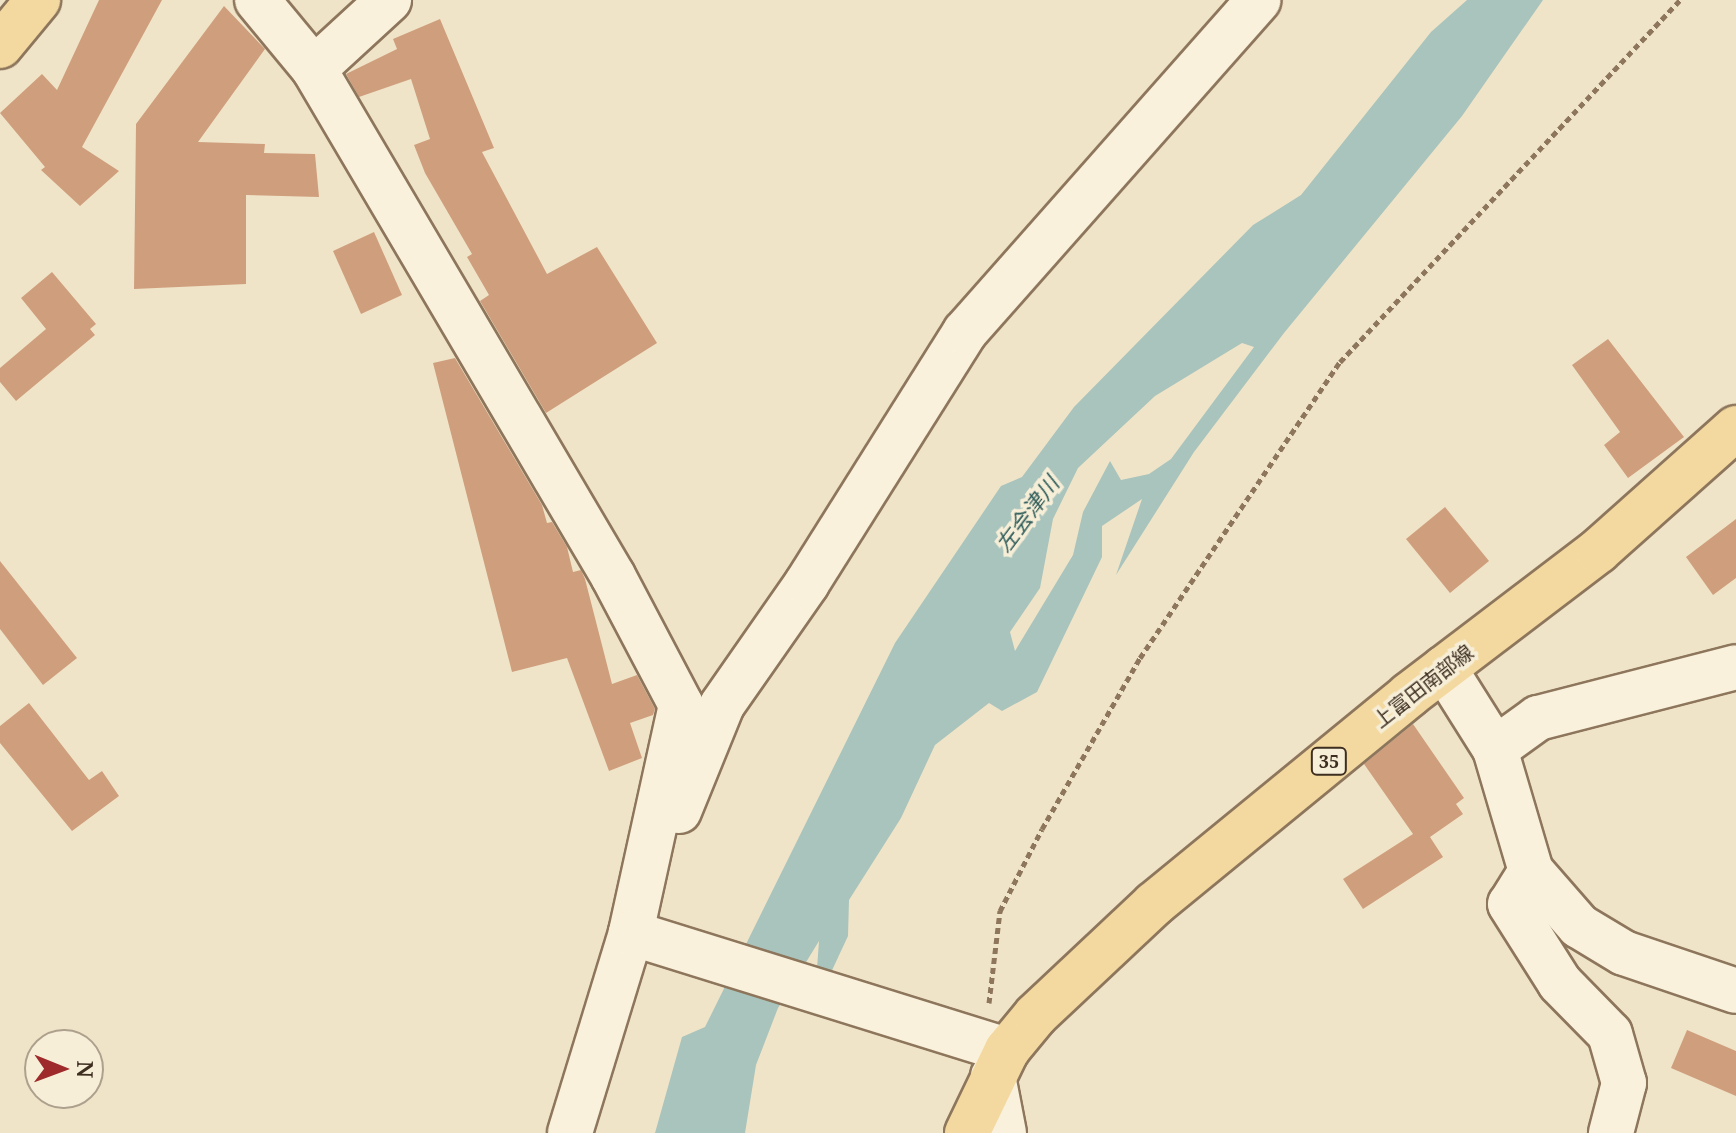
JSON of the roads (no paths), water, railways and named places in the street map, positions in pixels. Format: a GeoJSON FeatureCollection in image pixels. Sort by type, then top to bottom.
{"type":"FeatureCollection","features":[{"type":"Feature","properties":{"kind":"main road"},"geometry":{"type":"LineString","coordinates":[[0,46],[38,0]]}},
{"type":"Feature","properties":{"kind":"main road","name":"上富田南部線"},"geometry":{"type":"LineString","coordinates":[[967,1133],[986,1049],[1036,1015],[1154,904],[1444,668],[1598,551],[1736,428]]}},
{"type":"Feature","properties":{"kind":"street"},"geometry":{"type":"LineString","coordinates":[[257,0],[314,69],[613,576],[681,705],[649,938]]}},
{"type":"Feature","properties":{"kind":"street"},"geometry":{"type":"LineString","coordinates":[[314,69],[389,0]]}},
{"type":"Feature","properties":{"kind":"street"},"geometry":{"type":"LineString","coordinates":[[570,1133],[649,938],[722,705],[807,583],[965,332],[1259,0]]}},
{"type":"Feature","properties":{"kind":"street"},"geometry":{"type":"LineString","coordinates":[[1495,749],[1538,718],[1736,667]]}},
{"type":"Feature","properties":{"kind":"street"},"geometry":{"type":"LineString","coordinates":[[1444,668],[1495,749],[1531,871],[1579,926],[1624,953],[1736,991]]}},
{"type":"Feature","properties":{"kind":"street"},"geometry":{"type":"LineString","coordinates":[[1531,871],[1510,904],[1560,983],[1610,1034],[1624,1083],[1611,1133]]}},
{"type":"Feature","properties":{"kind":"street"},"geometry":{"type":"LineString","coordinates":[[649,938],[986,1049],[1004,1133]]}},
{"type":"Feature","properties":{"kind":"water","name":"左会津川"},"geometry":{"type":"Polygon","coordinates":[[[1467,0],[1543,0],[1462,116],[1284,333],[1194,452],[1116,575],[1142,499],[1102,526],[1102,557],[1037,692],[1002,711],[989,703],[935,745],[901,818],[849,900],[848,936],[814,1009],[819,941],[778,1008],[756,1065],[745,1133],[655,1133],[682,1037],[705,1027],[895,643],[1001,486],[1022,477],[1074,407],[1253,225],[1301,195],[1431,32],[1467,0]],[[1242,343],[1155,396],[1078,468],[1053,519],[1040,588],[1010,632],[1015,651],[1073,555],[1083,512],[1110,461],[1121,480],[1149,474],[1171,459],[1254,347],[1242,343]]]}}]}
